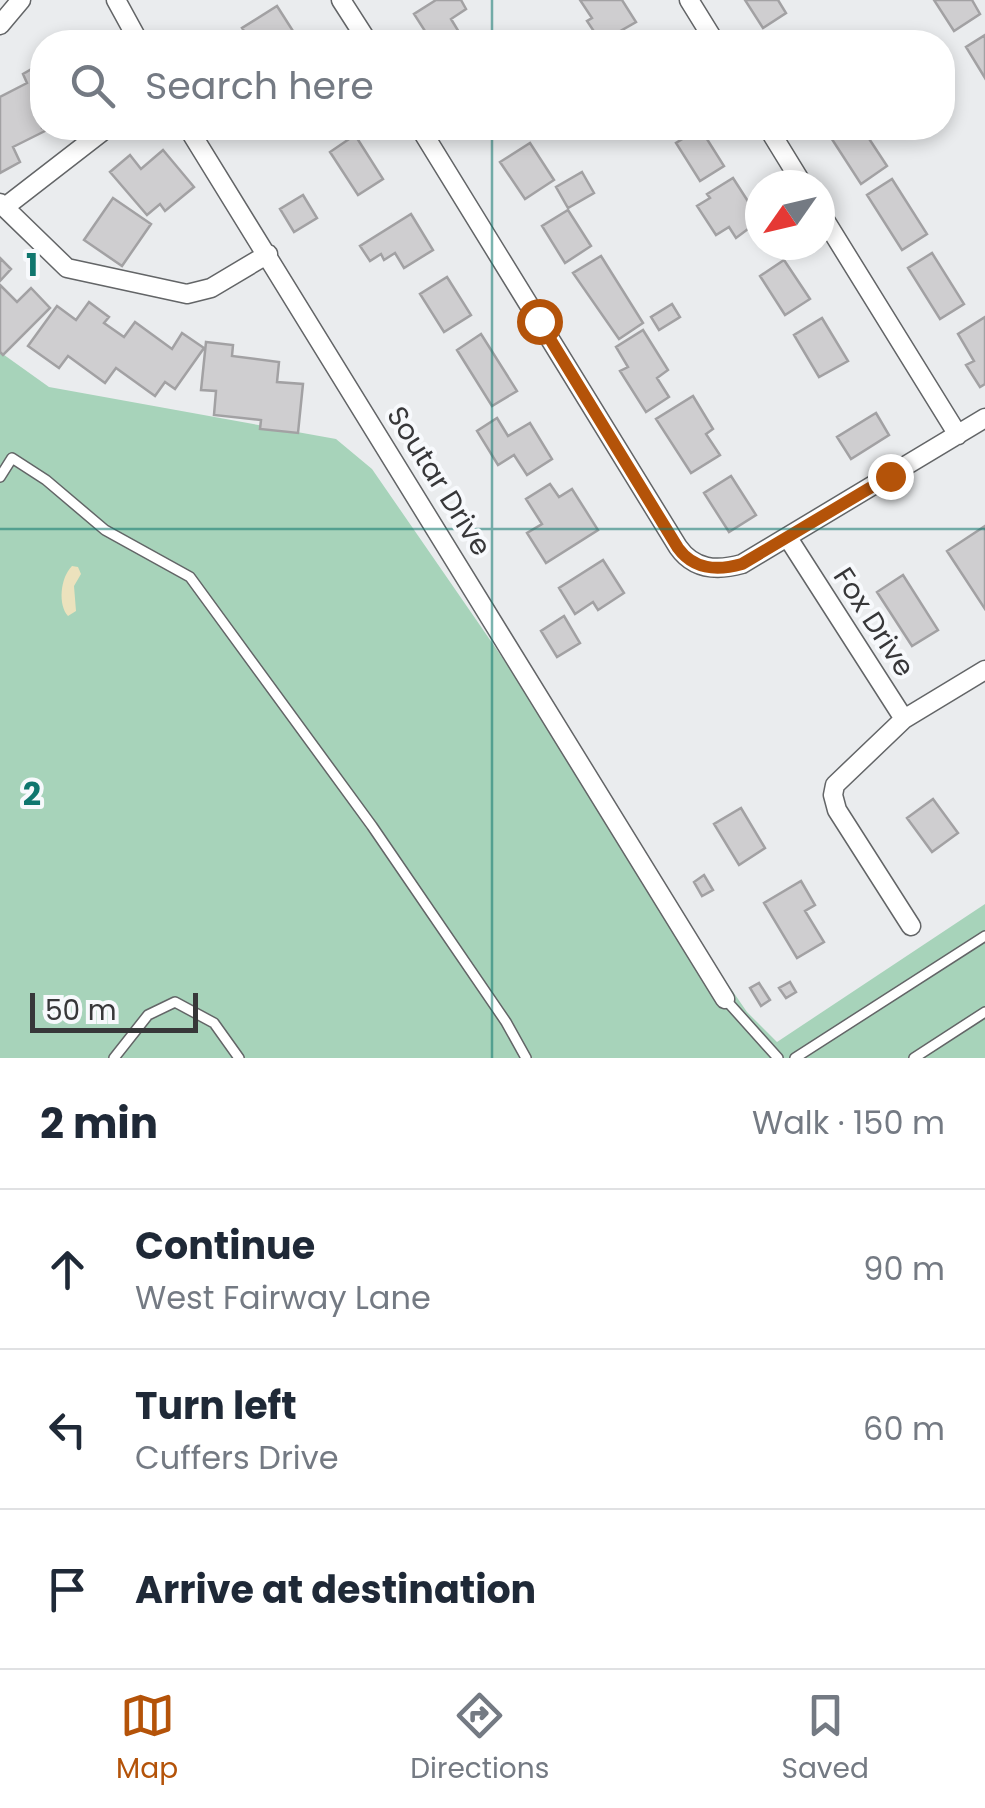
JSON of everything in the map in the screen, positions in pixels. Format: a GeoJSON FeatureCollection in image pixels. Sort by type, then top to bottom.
{"type":"FeatureCollection","features":[{"type":"Feature","properties":{"kind":"street"},"geometry":{"type":"LineString","coordinates":[[0,25],[21,0]]}},
{"type":"Feature","properties":{"kind":"street"},"geometry":{"type":"LineString","coordinates":[[116,0],[132,30]]}},
{"type":"Feature","properties":{"kind":"street"},"geometry":{"type":"LineString","coordinates":[[342,0],[361,30]]}},
{"type":"Feature","properties":{"kind":"street"},"geometry":{"type":"LineString","coordinates":[[689,0],[708,30]]}},
{"type":"Feature","properties":{"kind":"street"},"geometry":{"type":"LineString","coordinates":[[91,140],[2,205],[67,268],[187,294],[211,288],[268,254]]}},
{"type":"Feature","properties":{"kind":"street","name":"Soutar Drive"},"geometry":{"type":"LineString","coordinates":[[196,140],[725,999]]}},
{"type":"Feature","properties":{"kind":"street"},"geometry":{"type":"LineString","coordinates":[[427,140],[678,548],[691,561],[723,569],[742,564],[985,418]]}},
{"type":"Feature","properties":{"kind":"street"},"geometry":{"type":"LineString","coordinates":[[776,140],[795,170]]}},
{"type":"Feature","properties":{"kind":"street"},"geometry":{"type":"LineString","coordinates":[[835,236],[958,435]]}},
{"type":"Feature","properties":{"kind":"street","name":"Fox Drive"},"geometry":{"type":"LineString","coordinates":[[788,538],[904,719],[835,785],[833,796],[837,810],[911,926]]}},
{"type":"Feature","properties":{"kind":"street"},"geometry":{"type":"LineString","coordinates":[[904,719],[985,670]]}},
{"type":"Feature","properties":{"kind":"lane"},"geometry":{"type":"LineString","coordinates":[[0,451],[46,480],[105,530],[190,577],[372,826],[506,1022],[526,1058]]}},
{"type":"Feature","properties":{"kind":"lane"},"geometry":{"type":"LineString","coordinates":[[0,477],[12,458]]}},
{"type":"Feature","properties":{"kind":"lane"},"geometry":{"type":"LineString","coordinates":[[795,1058],[985,936]]}},
{"type":"Feature","properties":{"kind":"lane"},"geometry":{"type":"LineString","coordinates":[[725,999],[778,1058]]}},
{"type":"Feature","properties":{"kind":"lane"},"geometry":{"type":"LineString","coordinates":[[114,1058],[148,1016],[174,1002],[214,1023],[239,1058]]}},
{"type":"Feature","properties":{"kind":"lane"},"geometry":{"type":"LineString","coordinates":[[914,1058],[985,1012]]}},
{"type":"Feature","properties":{"kind":"green space"},"geometry":{"type":"Polygon","coordinates":[[[0,352],[49,387],[336,439],[372,469],[747,1012],[777,1042],[985,904],[985,1058],[0,1058],[0,352]]]}},
{"type":"Feature","properties":{"kind":"sand"},"geometry":{"type":"Polygon","coordinates":[[[72,566],[78,567],[81,574],[74,586],[76,611],[68,616],[62,591],[72,566]]]}},
{"type":"Feature","properties":{"kind":"building"},"geometry":{"type":"Polygon","coordinates":[[[436,0],[461,0],[466,9],[451,19],[458,30],[424,30],[414,14],[436,0]]]}},
{"type":"Feature","properties":{"kind":"building"},"geometry":{"type":"Polygon","coordinates":[[[580,0],[622,0],[636,22],[622,30],[593,30],[587,21],[592,18],[580,0]]]}},
{"type":"Feature","properties":{"kind":"building"},"geometry":{"type":"Polygon","coordinates":[[[745,0],[778,0],[786,13],[763,28],[745,0]]]}},
{"type":"Feature","properties":{"kind":"building"},"geometry":{"type":"Polygon","coordinates":[[[934,0],[972,0],[980,14],[953,30],[934,0]]]}},
{"type":"Feature","properties":{"kind":"building"},"geometry":{"type":"Polygon","coordinates":[[[277,6],[292,30],[243,30],[277,6]]]}},
{"type":"Feature","properties":{"kind":"building"},"geometry":{"type":"Polygon","coordinates":[[[985,35],[985,78],[966,47],[985,35]]]}},
{"type":"Feature","properties":{"kind":"building"},"geometry":{"type":"Polygon","coordinates":[[[30,70],[30,138],[13,147],[20,162],[0,173],[0,97],[27,83],[23,74],[30,70]]]}},
{"type":"Feature","properties":{"kind":"building"},"geometry":{"type":"Polygon","coordinates":[[[348,140],[358,140],[383,179],[358,195],[330,152],[348,140]]]}},
{"type":"Feature","properties":{"kind":"building"},"geometry":{"type":"Polygon","coordinates":[[[708,140],[724,166],[700,181],[676,143],[708,140]]]}},
{"type":"Feature","properties":{"kind":"building"},"geometry":{"type":"Polygon","coordinates":[[[832,140],[870,140],[887,166],[861,184],[832,140]]]}},
{"type":"Feature","properties":{"kind":"building"},"geometry":{"type":"Polygon","coordinates":[[[530,143],[554,180],[525,199],[500,162],[530,143]]]}},
{"type":"Feature","properties":{"kind":"building"},"geometry":{"type":"Polygon","coordinates":[[[163,150],[194,187],[165,211],[160,204],[147,215],[110,172],[130,155],[141,169],[163,150]]]}},
{"type":"Feature","properties":{"kind":"building"},"geometry":{"type":"Polygon","coordinates":[[[582,172],[594,193],[568,208],[556,187],[582,172]]]}},
{"type":"Feature","properties":{"kind":"building"},"geometry":{"type":"Polygon","coordinates":[[[733,178],[745,197],[745,231],[736,238],[729,227],[716,235],[697,206],[710,198],[707,194],[733,178]]]}},
{"type":"Feature","properties":{"kind":"building"},"geometry":{"type":"Polygon","coordinates":[[[892,179],[927,234],[902,250],[867,195],[892,179]]]}},
{"type":"Feature","properties":{"kind":"building"},"geometry":{"type":"Polygon","coordinates":[[[303,195],[317,218],[294,232],[280,209],[303,195]]]}},
{"type":"Feature","properties":{"kind":"building"},"geometry":{"type":"Polygon","coordinates":[[[113,198],[151,224],[122,266],[84,240],[113,198]]]}},
{"type":"Feature","properties":{"kind":"building"},"geometry":{"type":"Polygon","coordinates":[[[568,210],[591,246],[565,263],[542,226],[568,210]]]}},
{"type":"Feature","properties":{"kind":"building"},"geometry":{"type":"Polygon","coordinates":[[[411,214],[433,250],[404,268],[395,253],[384,260],[381,254],[370,261],[360,246],[411,214]]]}},
{"type":"Feature","properties":{"kind":"building"},"geometry":{"type":"Polygon","coordinates":[[[932,253],[964,304],[940,319],[908,268],[932,253]]]}},
{"type":"Feature","properties":{"kind":"building"},"geometry":{"type":"Polygon","coordinates":[[[601,256],[643,323],[619,339],[573,273],[601,256]]]}},
{"type":"Feature","properties":{"kind":"building"},"geometry":{"type":"Polygon","coordinates":[[[0,258],[11,269],[0,281],[0,258]]]}},
{"type":"Feature","properties":{"kind":"building"},"geometry":{"type":"Polygon","coordinates":[[[784,260],[810,299],[785,315],[760,276],[784,260]]]}},
{"type":"Feature","properties":{"kind":"building"},"geometry":{"type":"Polygon","coordinates":[[[447,277],[471,315],[444,332],[420,294],[447,277]]]}},
{"type":"Feature","properties":{"kind":"building"},"geometry":{"type":"Polygon","coordinates":[[[0,285],[17,302],[31,288],[50,308],[3,355],[0,352],[0,285]]]}},
{"type":"Feature","properties":{"kind":"building"},"geometry":{"type":"Polygon","coordinates":[[[89,302],[109,317],[104,323],[124,337],[135,322],[172,349],[182,333],[204,348],[175,389],[165,382],[155,396],[116,368],[105,383],[68,356],[59,368],[28,346],[57,306],[76,320],[89,302]]]}},
{"type":"Feature","properties":{"kind":"building"},"geometry":{"type":"Polygon","coordinates":[[[672,304],[680,317],[659,330],[651,317],[672,304]]]}},
{"type":"Feature","properties":{"kind":"building"},"geometry":{"type":"Polygon","coordinates":[[[985,317],[985,384],[980,387],[966,365],[974,361],[958,334],[985,317]]]}},
{"type":"Feature","properties":{"kind":"building"},"geometry":{"type":"Polygon","coordinates":[[[822,318],[848,361],[819,377],[794,335],[822,318]]]}},
{"type":"Feature","properties":{"kind":"building"},"geometry":{"type":"Polygon","coordinates":[[[643,330],[668,370],[657,378],[669,397],[646,412],[620,371],[628,367],[616,347],[643,330]]]}},
{"type":"Feature","properties":{"kind":"building"},"geometry":{"type":"Polygon","coordinates":[[[481,334],[517,391],[492,406],[457,350],[481,334]]]}},
{"type":"Feature","properties":{"kind":"building"},"geometry":{"type":"Polygon","coordinates":[[[206,342],[233,345],[232,356],[279,362],[277,382],[303,384],[298,433],[260,429],[261,420],[214,415],[216,391],[201,390],[206,342]]]}},
{"type":"Feature","properties":{"kind":"building"},"geometry":{"type":"Polygon","coordinates":[[[693,396],[713,429],[706,434],[720,455],[691,473],[656,419],[693,396]]]}},
{"type":"Feature","properties":{"kind":"building"},"geometry":{"type":"Polygon","coordinates":[[[876,413],[889,435],[851,459],[837,437],[876,413]]]}},
{"type":"Feature","properties":{"kind":"building"},"geometry":{"type":"Polygon","coordinates":[[[497,418],[508,436],[530,423],[552,459],[527,475],[514,455],[498,465],[477,431],[497,418]]]}},
{"type":"Feature","properties":{"kind":"building"},"geometry":{"type":"Polygon","coordinates":[[[731,476],[756,515],[729,532],[704,493],[731,476]]]}},
{"type":"Feature","properties":{"kind":"building"},"geometry":{"type":"Polygon","coordinates":[[[550,484],[559,497],[572,489],[598,530],[546,563],[527,533],[542,524],[526,499],[550,484]]]}},
{"type":"Feature","properties":{"kind":"building"},"geometry":{"type":"Polygon","coordinates":[[[985,526],[985,609],[947,551],[985,526]]]}},
{"type":"Feature","properties":{"kind":"building"},"geometry":{"type":"Polygon","coordinates":[[[603,560],[624,593],[598,610],[593,602],[575,614],[559,588],[603,560]]]}},
{"type":"Feature","properties":{"kind":"building"},"geometry":{"type":"Polygon","coordinates":[[[903,575],[938,630],[912,646],[877,592],[903,575]]]}},
{"type":"Feature","properties":{"kind":"building"},"geometry":{"type":"Polygon","coordinates":[[[564,616],[580,643],[557,657],[541,631],[564,616]]]}},
{"type":"Feature","properties":{"kind":"building"},"geometry":{"type":"Polygon","coordinates":[[[933,799],[958,833],[932,852],[907,818],[933,799]]]}},
{"type":"Feature","properties":{"kind":"building"},"geometry":{"type":"Polygon","coordinates":[[[741,808],[765,848],[739,865],[714,824],[741,808]]]}},
{"type":"Feature","properties":{"kind":"building"},"geometry":{"type":"Polygon","coordinates":[[[704,875],[713,890],[702,896],[694,882],[704,875]]]}},
{"type":"Feature","properties":{"kind":"building"},"geometry":{"type":"Polygon","coordinates":[[[801,881],[815,905],[805,911],[824,942],[797,958],[764,903],[801,881]]]}},
{"type":"Feature","properties":{"kind":"building"},"geometry":{"type":"Polygon","coordinates":[[[790,982],[796,992],[786,998],[779,988],[790,982]]]}},
{"type":"Feature","properties":{"kind":"building"},"geometry":{"type":"Polygon","coordinates":[[[759,983],[770,1000],[761,1006],[750,988],[759,983]]]}},
{"type":"Feature","properties":{"kind":"route"},"geometry":{"type":"LineString","coordinates":[[539,321],[678,548],[702,566],[723,569],[742,564],[890,476]]}}]}
